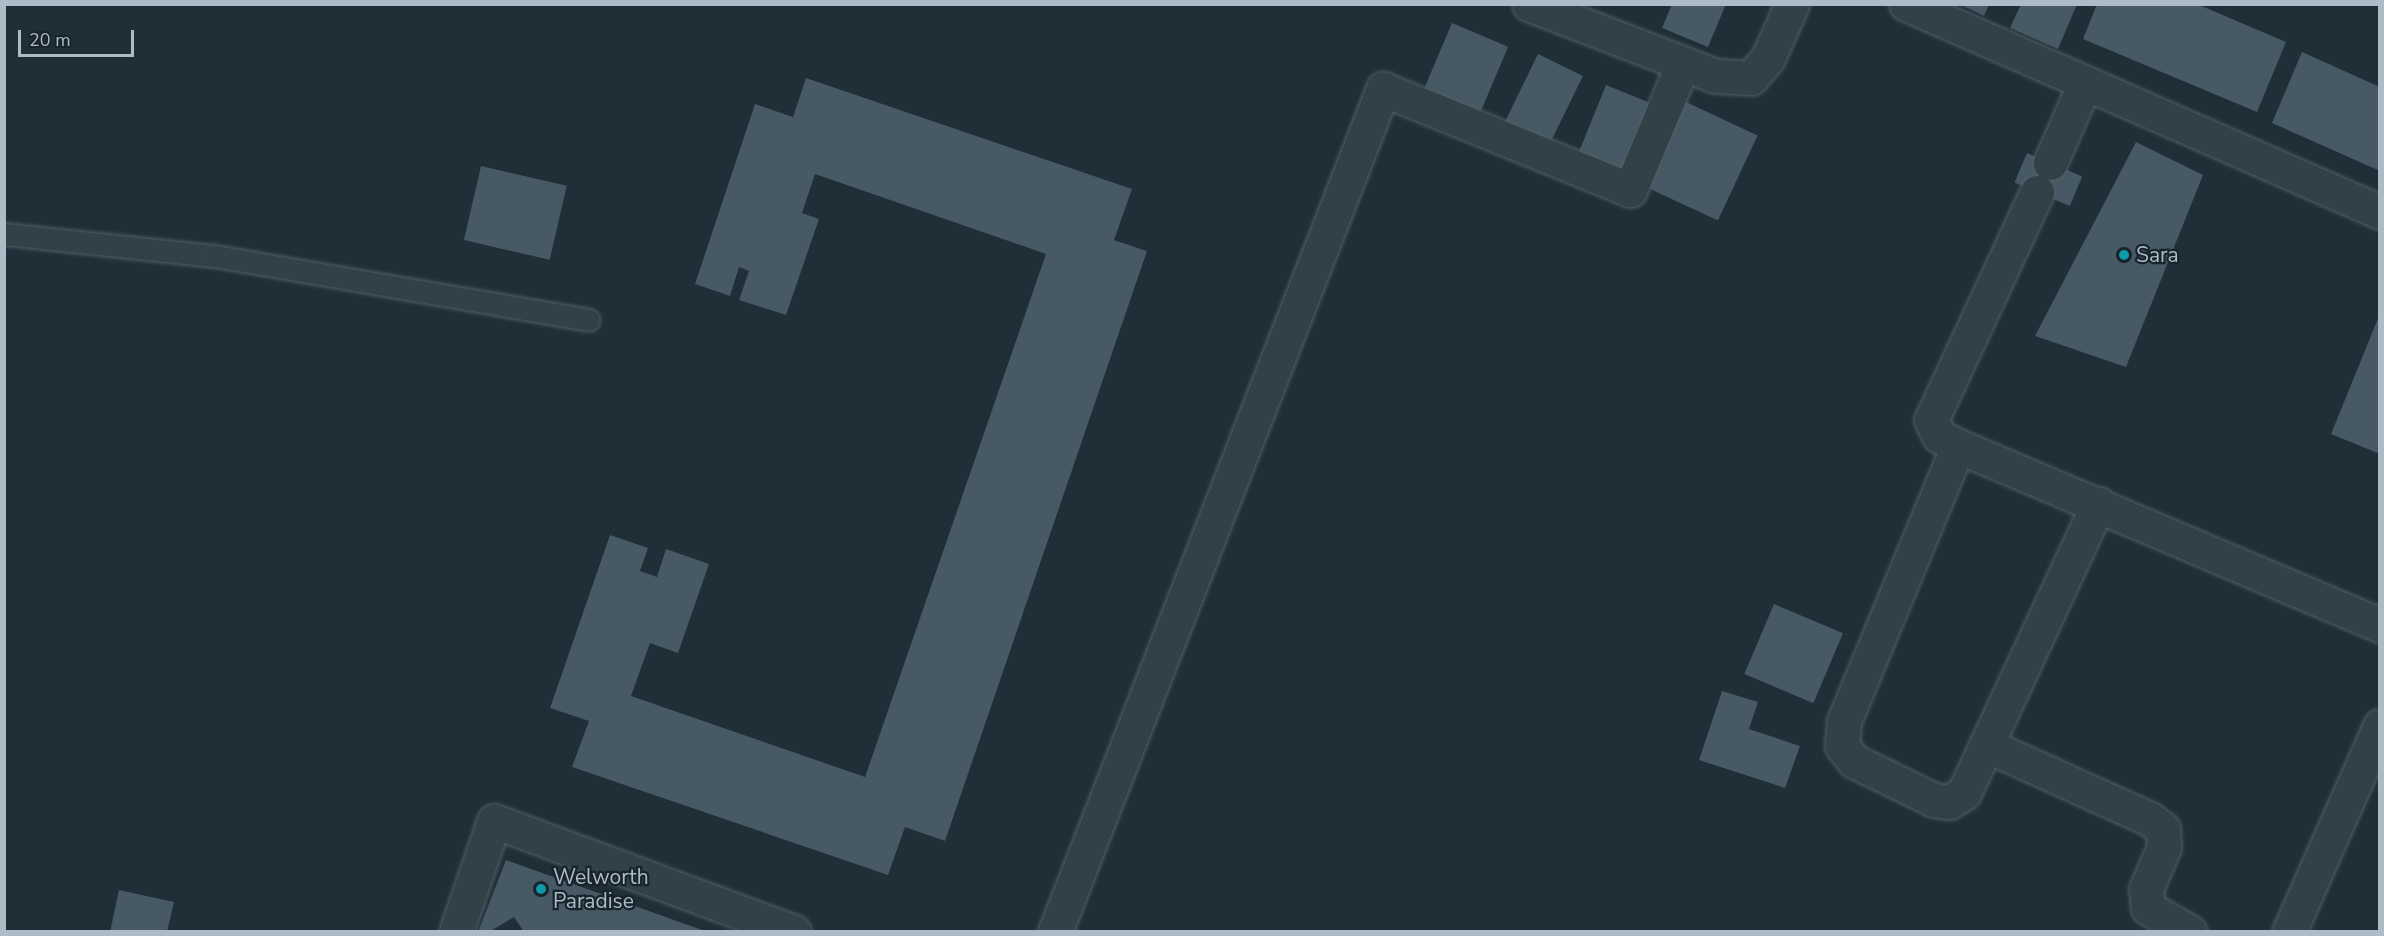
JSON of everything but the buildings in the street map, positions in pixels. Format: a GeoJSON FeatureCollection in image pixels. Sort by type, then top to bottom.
{"type":"FeatureCollection","features":[{"type":"Feature","properties":{"kind":"street"},"geometry":{"type":"LineString","coordinates":[[1529,4],[1716,76],[1751,78],[1768,58],[1792,4]]}},
{"type":"Feature","properties":{"kind":"street"},"geometry":{"type":"LineString","coordinates":[[1906,4],[2379,212]]}},
{"type":"Feature","properties":{"kind":"street"},"geometry":{"type":"LineString","coordinates":[[1055,932],[1383,89],[1630,190],[1683,64]]}},
{"type":"Feature","properties":{"kind":"street"},"geometry":{"type":"LineString","coordinates":[[2085,83],[1931,420],[1939,436],[2379,625]]}},
{"type":"Feature","properties":{"kind":"street"},"geometry":{"type":"LineString","coordinates":[[1958,446],[1844,721],[1842,746],[1854,761],[1934,800],[1949,802],[1964,793],[2098,504]]}},
{"type":"Feature","properties":{"kind":"street"},"geometry":{"type":"LineString","coordinates":[[2289,932],[2379,726]]}},
{"type":"Feature","properties":{"kind":"street"},"geometry":{"type":"LineString","coordinates":[[1986,745],[2150,819],[2163,829],[2164,847],[2146,889],[2148,908],[2190,932]]}},
{"type":"Feature","properties":{"kind":"street"},"geometry":{"type":"LineString","coordinates":[[456,932],[494,821],[794,932]]}},
{"type":"Feature","properties":{"kind":"lane"},"geometry":{"type":"LineString","coordinates":[[4,234],[215,256],[589,320]]}},
{"type":"Feature","properties":{"kind":"place","name":"Sara"},"geometry":{"type":"Point","coordinates":[2124,255]}},
{"type":"Feature","properties":{"kind":"place","name":"Welworth Paradise"},"geometry":{"type":"Point","coordinates":[541,889]}}]}
